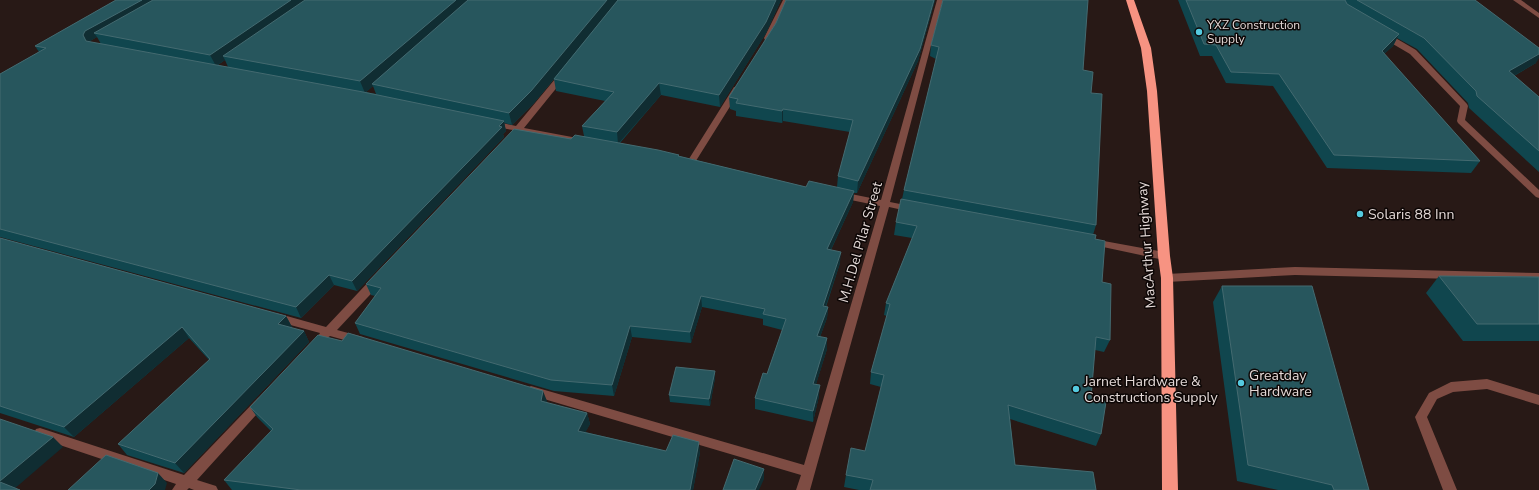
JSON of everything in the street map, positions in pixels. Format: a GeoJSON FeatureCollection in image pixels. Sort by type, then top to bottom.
{"type":"FeatureCollection","features":[{"type":"Feature","properties":{"kind":"highway","name":"MacArthur Highway"},"geometry":{"type":"LineString","coordinates":[[1130,0],[1146,48],[1152,91],[1164,256],[1167,278],[1170,490]]}},
{"type":"Feature","properties":{"kind":"street"},"geometry":{"type":"LineString","coordinates":[[763,47],[771,34],[786,0]]}},
{"type":"Feature","properties":{"kind":"street","name":"M.H.Del Pilar Street"},"geometry":{"type":"LineString","coordinates":[[803,490],[886,204],[940,0]]}},
{"type":"Feature","properties":{"kind":"street"},"geometry":{"type":"LineString","coordinates":[[1516,0],[1539,16]]}},
{"type":"Feature","properties":{"kind":"street"},"geometry":{"type":"LineString","coordinates":[[1379,32],[1413,52],[1464,106],[1461,121],[1539,195]]}},
{"type":"Feature","properties":{"kind":"street"},"geometry":{"type":"LineString","coordinates":[[508,141],[569,68]]}},
{"type":"Feature","properties":{"kind":"street"},"geometry":{"type":"LineString","coordinates":[[691,162],[742,81]]}},
{"type":"Feature","properties":{"kind":"street"},"geometry":{"type":"LineString","coordinates":[[481,122],[597,144]]}},
{"type":"Feature","properties":{"kind":"street"},"geometry":{"type":"LineString","coordinates":[[831,192],[924,211]]}},
{"type":"Feature","properties":{"kind":"street"},"geometry":{"type":"LineString","coordinates":[[1086,241],[1164,256]]}},
{"type":"Feature","properties":{"kind":"street"},"geometry":{"type":"LineString","coordinates":[[1167,278],[1295,270],[1539,277]]}},
{"type":"Feature","properties":{"kind":"street"},"geometry":{"type":"LineString","coordinates":[[318,343],[383,274]]}},
{"type":"Feature","properties":{"kind":"street"},"geometry":{"type":"LineString","coordinates":[[267,314],[366,342]]}},
{"type":"Feature","properties":{"kind":"street"},"geometry":{"type":"LineString","coordinates":[[1450,490],[1421,416],[1433,396],[1451,387],[1487,384],[1539,400]]}},
{"type":"Feature","properties":{"kind":"street"},"geometry":{"type":"LineString","coordinates":[[519,387],[808,472]]}},
{"type":"Feature","properties":{"kind":"street"},"geometry":{"type":"LineString","coordinates":[[183,486],[268,395]]}},
{"type":"Feature","properties":{"kind":"street"},"geometry":{"type":"LineString","coordinates":[[30,429],[183,486],[212,490]]}},
{"type":"Feature","properties":{"kind":"building"},"geometry":{"type":"Polygon","coordinates":[[[116,0],[142,0],[85,31],[83,35],[86,41],[363,92],[504,121],[499,126],[502,127],[352,281],[329,275],[296,307],[0,229],[0,74],[46,48],[35,46],[116,0]]]}},
{"type":"Feature","properties":{"kind":"building"},"geometry":{"type":"Polygon","coordinates":[[[153,0],[291,0],[210,55],[94,33],[153,0]]]}},
{"type":"Feature","properties":{"kind":"building"},"geometry":{"type":"Polygon","coordinates":[[[305,0],[456,0],[360,81],[223,56],[305,0]]]}},
{"type":"Feature","properties":{"kind":"building"},"geometry":{"type":"Polygon","coordinates":[[[468,0],[607,0],[531,91],[509,113],[372,84],[468,0]]]}},
{"type":"Feature","properties":{"kind":"building"},"geometry":{"type":"Polygon","coordinates":[[[618,0],[776,0],[766,22],[719,95],[659,83],[617,132],[582,126],[614,92],[554,79],[618,0]]]}},
{"type":"Feature","properties":{"kind":"building"},"geometry":{"type":"Polygon","coordinates":[[[786,0],[934,0],[920,49],[858,181],[838,176],[853,120],[783,109],[782,111],[736,103],[738,99],[729,97],[776,23],[786,0]]]}},
{"type":"Feature","properties":{"kind":"building"},"geometry":{"type":"Polygon","coordinates":[[[943,0],[1088,0],[1083,70],[1093,72],[1091,93],[1102,94],[1096,225],[904,190],[939,47],[931,45],[943,0]]]}},
{"type":"Feature","properties":{"kind":"building"},"geometry":{"type":"Polygon","coordinates":[[[1186,0],[1345,0],[1347,4],[1399,34],[1382,51],[1480,161],[1334,155],[1279,74],[1231,72],[1216,45],[1204,44],[1186,0]]]}},
{"type":"Feature","properties":{"kind":"building"},"geometry":{"type":"Polygon","coordinates":[[[1357,0],[1475,0],[1539,48],[1539,54],[1509,71],[1539,97],[1539,151],[1477,96],[1476,91],[1424,38],[1357,0]]]}},
{"type":"Feature","properties":{"kind":"building"},"geometry":{"type":"Polygon","coordinates":[[[514,129],[571,139],[575,135],[658,150],[806,187],[809,181],[854,191],[827,249],[841,252],[823,306],[828,307],[817,336],[827,338],[813,384],[820,385],[813,411],[755,398],[763,373],[767,374],[786,319],[763,314],[765,309],[701,296],[690,332],[630,326],[612,385],[551,380],[355,323],[381,288],[366,284],[514,129]]]}},
{"type":"Feature","properties":{"kind":"building"},"geometry":{"type":"Polygon","coordinates":[[[901,199],[1096,235],[1095,239],[1105,241],[1102,282],[1111,284],[1110,340],[1096,337],[1091,398],[1106,402],[1101,434],[1008,405],[1015,465],[1093,472],[1096,490],[870,490],[873,480],[846,475],[851,448],[865,451],[884,375],[871,372],[890,304],[886,303],[917,226],[896,222],[901,199]]]}},
{"type":"Feature","properties":{"kind":"building"},"geometry":{"type":"Polygon","coordinates":[[[0,238],[286,316],[278,324],[304,331],[175,463],[118,444],[210,359],[182,327],[64,427],[0,406],[0,238]]]}},
{"type":"Feature","properties":{"kind":"building"},"geometry":{"type":"Polygon","coordinates":[[[1439,276],[1539,277],[1539,324],[1477,324],[1439,276]]]}},
{"type":"Feature","properties":{"kind":"building"},"geometry":{"type":"Polygon","coordinates":[[[1222,286],[1312,286],[1369,490],[1334,490],[1332,485],[1248,465],[1222,286]]]}},
{"type":"Feature","properties":{"kind":"building"},"geometry":{"type":"Polygon","coordinates":[[[348,333],[543,391],[541,401],[587,413],[578,431],[666,451],[673,435],[699,442],[690,490],[301,490],[224,480],[273,429],[250,407],[318,335],[342,341],[348,333]]]}},
{"type":"Feature","properties":{"kind":"building"},"geometry":{"type":"Polygon","coordinates":[[[676,367],[715,371],[709,399],[669,395],[676,367]]]}},
{"type":"Feature","properties":{"kind":"building"},"geometry":{"type":"Polygon","coordinates":[[[0,419],[53,437],[0,481],[0,419]]]}},
{"type":"Feature","properties":{"kind":"building"},"geometry":{"type":"Polygon","coordinates":[[[106,455],[158,473],[155,484],[149,490],[68,490],[106,455]]]}},
{"type":"Feature","properties":{"kind":"building"},"geometry":{"type":"Polygon","coordinates":[[[734,459],[764,469],[755,490],[723,490],[734,459]]]}},
{"type":"Feature","properties":{"kind":"building"},"geometry":{"type":"Polygon","coordinates":[[[0,482],[20,490],[0,490],[0,482]]]}},
{"type":"Feature","properties":{"kind":"place","name":"YXZ Construction Supply"},"geometry":{"type":"Point","coordinates":[1199,32]}},
{"type":"Feature","properties":{"kind":"place","name":"Solaris 88 Inn"},"geometry":{"type":"Point","coordinates":[1360,214]}},
{"type":"Feature","properties":{"kind":"place","name":"Greatday Hardware"},"geometry":{"type":"Point","coordinates":[1241,383]}},
{"type":"Feature","properties":{"kind":"place","name":"Jarnet Hardware & Constructions Supply"},"geometry":{"type":"Point","coordinates":[1076,389]}}]}
